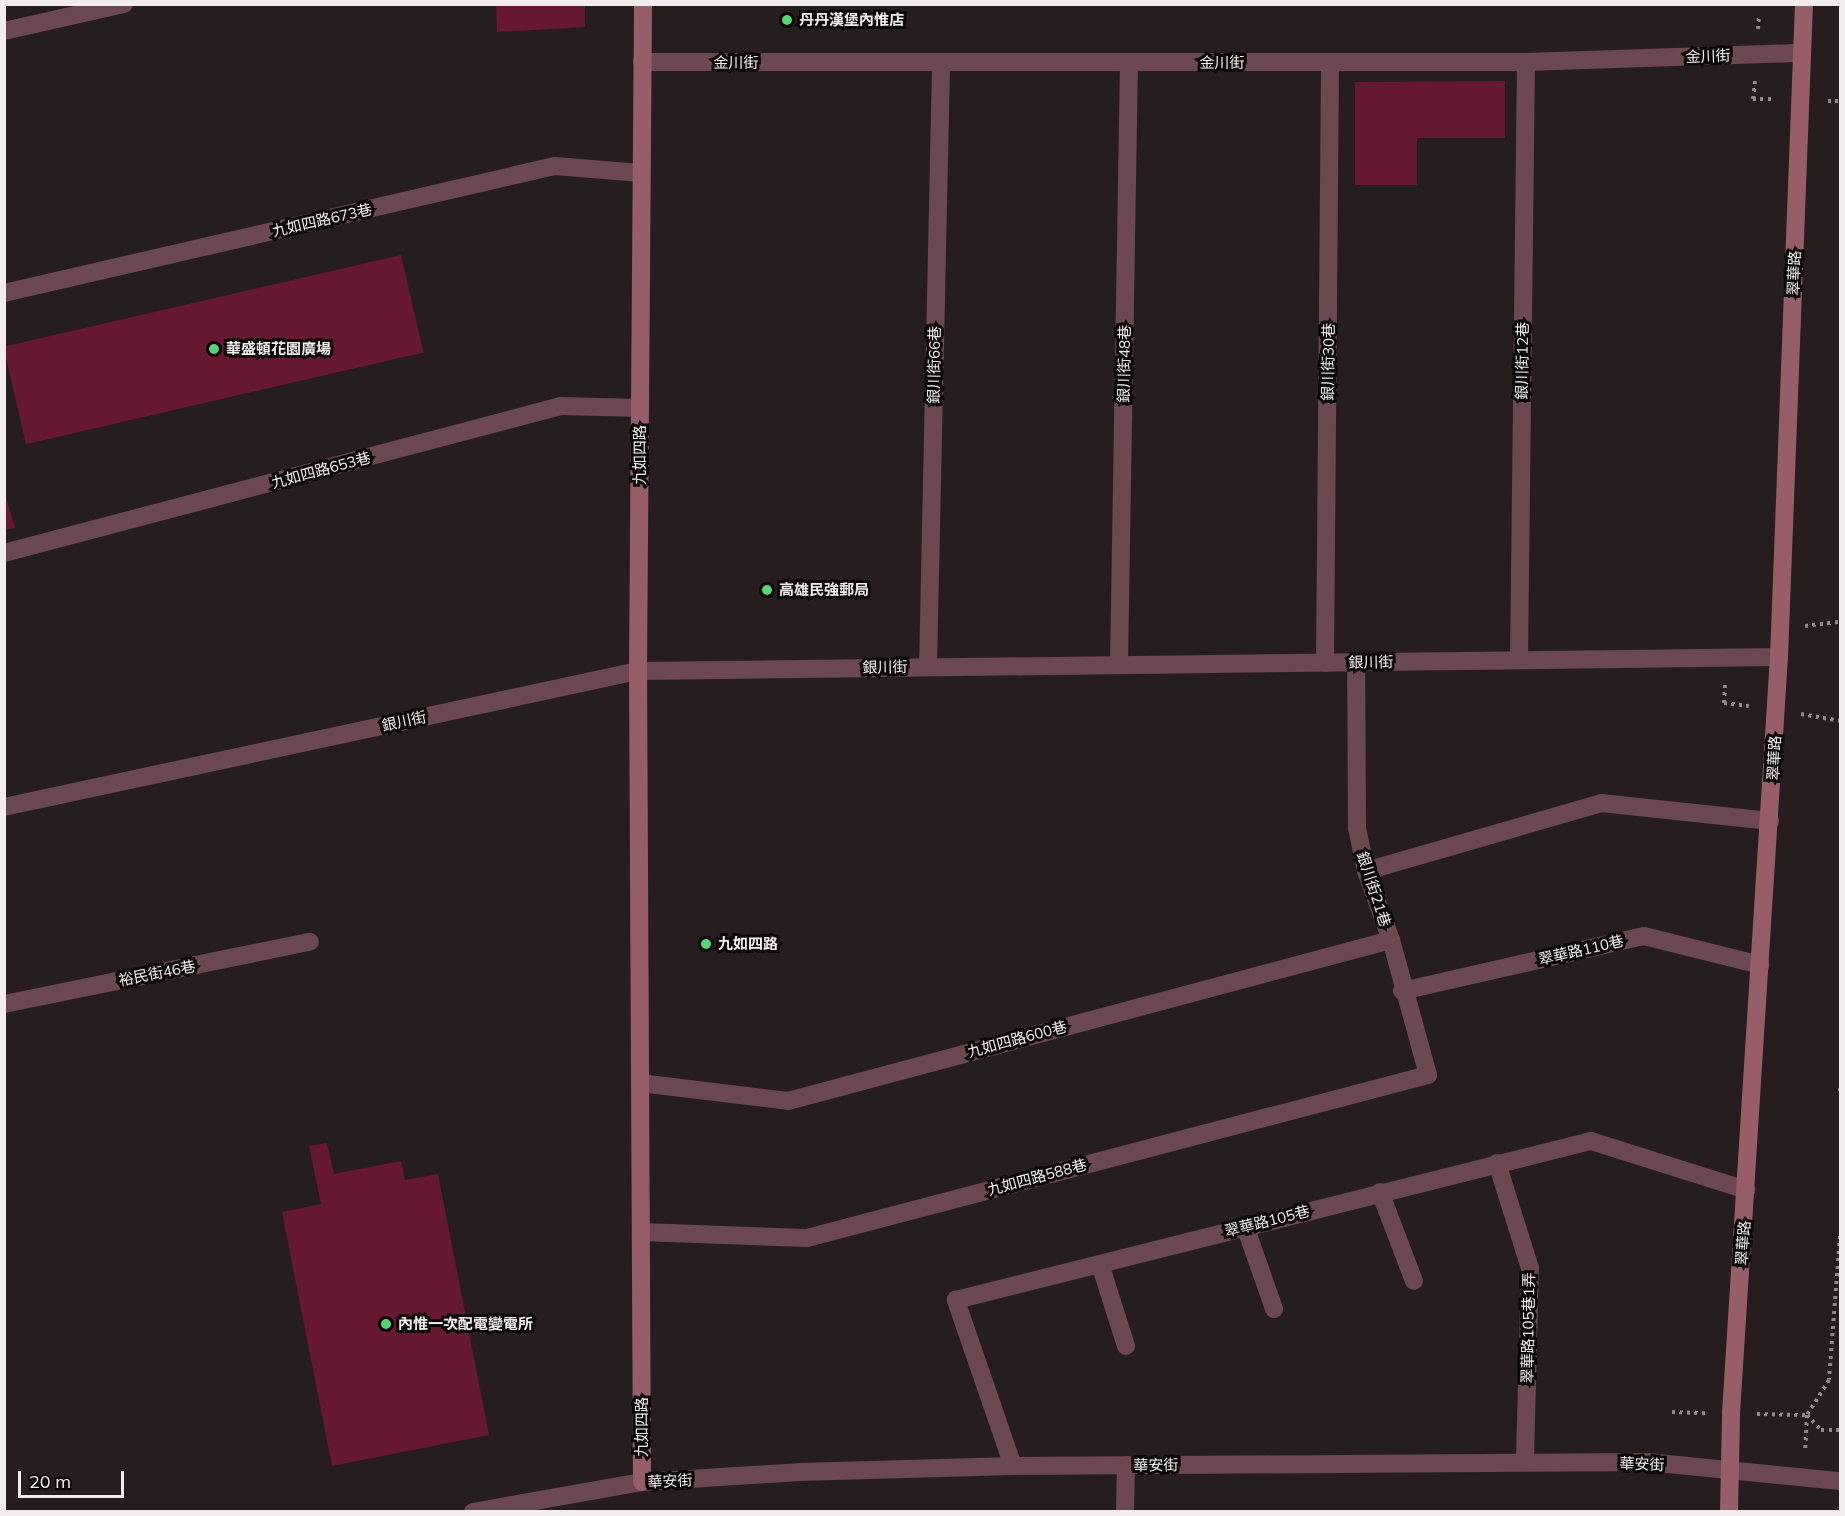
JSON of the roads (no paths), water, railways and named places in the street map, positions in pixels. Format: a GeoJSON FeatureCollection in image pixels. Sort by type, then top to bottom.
{"type":"FeatureCollection","features":[{"type":"Feature","properties":{"kind":"street"},"geometry":{"type":"LineString","coordinates":[[4,31],[124,4]]}},
{"type":"Feature","properties":{"kind":"street","name":"九如四路"},"geometry":{"type":"LineString","coordinates":[[642,1482],[638,671],[643,4]]}},
{"type":"Feature","properties":{"kind":"street","name":"翠華路"},"geometry":{"type":"LineString","coordinates":[[1729,1512],[1746,1190],[1779,657],[1804,4]]}},
{"type":"Feature","properties":{"kind":"street","name":"金川街"},"geometry":{"type":"LineString","coordinates":[[642,62],[941,64],[1526,62],[1802,53]]}},
{"type":"Feature","properties":{"kind":"street","name":"銀川街30巷"},"geometry":{"type":"LineString","coordinates":[[1325,663],[1330,62]]}},
{"type":"Feature","properties":{"kind":"street","name":"銀川街12巷"},"geometry":{"type":"LineString","coordinates":[[1519,660],[1526,62]]}},
{"type":"Feature","properties":{"kind":"street","name":"銀川街48巷"},"geometry":{"type":"LineString","coordinates":[[1119,664],[1129,63]]}},
{"type":"Feature","properties":{"kind":"street","name":"銀川街66巷"},"geometry":{"type":"LineString","coordinates":[[928,667],[941,64]]}},
{"type":"Feature","properties":{"kind":"street","name":"九如四路673巷"},"geometry":{"type":"LineString","coordinates":[[4,292],[555,166],[641,173]]}},
{"type":"Feature","properties":{"kind":"street","name":"九如四路653巷"},"geometry":{"type":"LineString","coordinates":[[4,553],[561,406],[640,408]]}},
{"type":"Feature","properties":{"kind":"street","name":"銀川街"},"geometry":{"type":"LineString","coordinates":[[4,807],[638,671],[1779,657]]}},
{"type":"Feature","properties":{"kind":"street","name":"銀川街21巷"},"geometry":{"type":"LineString","coordinates":[[1356,662],[1357,828],[1366,871],[1391,940],[1402,991],[1428,1075]]}},
{"type":"Feature","properties":{"kind":"street"},"geometry":{"type":"LineString","coordinates":[[1366,871],[1601,803],[1770,820]]}},
{"type":"Feature","properties":{"kind":"street","name":"翠華路110巷"},"geometry":{"type":"LineString","coordinates":[[1402,991],[1644,936],[1760,965]]}},
{"type":"Feature","properties":{"kind":"street","name":"九如四路600巷"},"geometry":{"type":"LineString","coordinates":[[640,1083],[788,1101],[1391,940]]}},
{"type":"Feature","properties":{"kind":"street","name":"裕民街46巷"},"geometry":{"type":"LineString","coordinates":[[4,1004],[310,942]]}},
{"type":"Feature","properties":{"kind":"street","name":"九如四路588巷"},"geometry":{"type":"LineString","coordinates":[[641,1232],[807,1238],[1428,1075]]}},
{"type":"Feature","properties":{"kind":"street","name":"翠華路105巷"},"geometry":{"type":"LineString","coordinates":[[1013,1466],[956,1300],[1591,1141],[1746,1190]]}},
{"type":"Feature","properties":{"kind":"street","name":"翠華路105巷1弄"},"geometry":{"type":"LineString","coordinates":[[1497,1163],[1530,1268],[1525,1462]]}},
{"type":"Feature","properties":{"kind":"street"},"geometry":{"type":"LineString","coordinates":[[1380,1192],[1414,1281]]}},
{"type":"Feature","properties":{"kind":"street"},"geometry":{"type":"LineString","coordinates":[[1245,1226],[1274,1309]]}},
{"type":"Feature","properties":{"kind":"street"},"geometry":{"type":"LineString","coordinates":[[1100,1264],[1126,1346]]}},
{"type":"Feature","properties":{"kind":"street","name":"華安街"},"geometry":{"type":"LineString","coordinates":[[473,1512],[642,1482],[798,1472],[1013,1466],[1648,1462],[1840,1481]]}},
{"type":"Feature","properties":{"kind":"street"},"geometry":{"type":"LineString","coordinates":[[1125,1512],[1126,1465]]}},
{"type":"Feature","properties":{"kind":"place","name":"丹丹漢堡內惟店"},"geometry":{"type":"Point","coordinates":[787,20]}},
{"type":"Feature","properties":{"kind":"place","name":"華盛頓花園廣場"},"geometry":{"type":"Point","coordinates":[214,349]}},
{"type":"Feature","properties":{"kind":"place","name":"高雄民強郵局"},"geometry":{"type":"Point","coordinates":[767,590]}},
{"type":"Feature","properties":{"kind":"place","name":"九如四路"},"geometry":{"type":"Point","coordinates":[706,944]}},
{"type":"Feature","properties":{"kind":"place","name":"內惟一次配電變電所"},"geometry":{"type":"Point","coordinates":[386,1324]}}]}
